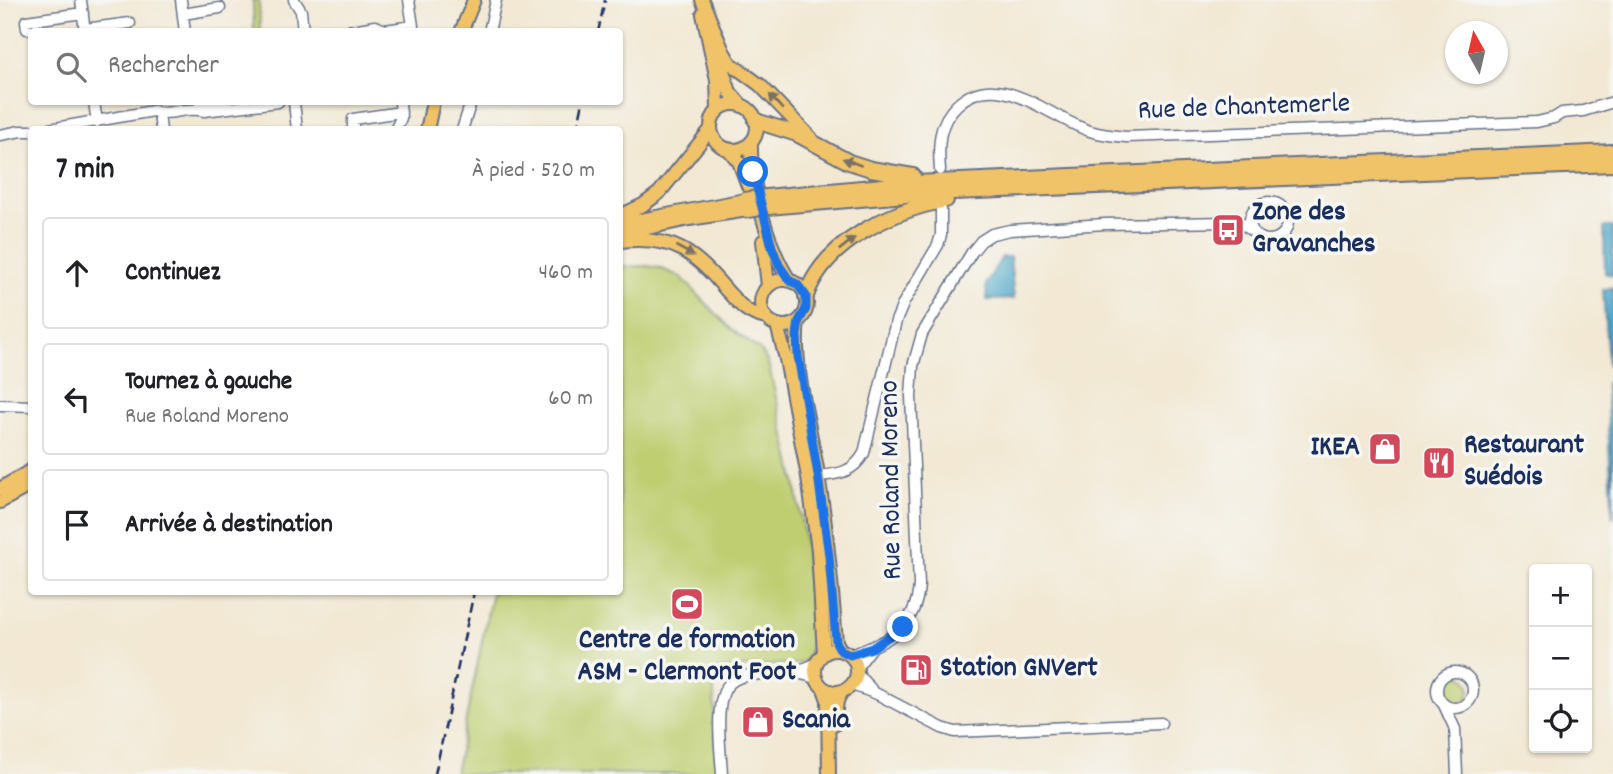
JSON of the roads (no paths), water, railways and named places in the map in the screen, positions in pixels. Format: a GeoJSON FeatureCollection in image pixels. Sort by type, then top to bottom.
{"type":"FeatureCollection","features":[{"type":"Feature","properties":{"kind":"highway"},"geometry":{"type":"LineString","coordinates":[[756,121],[784,128],[824,150],[871,169],[894,174],[967,180]]}},
{"type":"Feature","properties":{"kind":"highway"},"geometry":{"type":"LineString","coordinates":[[747,205],[873,186],[967,180],[1613,152]]}},
{"type":"Feature","properties":{"kind":"highway"},"geometry":{"type":"LineString","coordinates":[[767,202],[1048,187],[1613,164]]}},
{"type":"Feature","properties":{"kind":"highway"},"geometry":{"type":"LineString","coordinates":[[806,296],[816,272],[828,260],[864,231],[904,210],[954,198],[986,197],[1048,187]]}},
{"type":"Feature","properties":{"kind":"main road"},"geometry":{"type":"LineString","coordinates":[[463,28],[474,0]]}},
{"type":"Feature","properties":{"kind":"main road"},"geometry":{"type":"LineString","coordinates":[[702,0],[730,92],[753,114],[756,121],[750,162],[772,247],[779,265],[790,281]]}},
{"type":"Feature","properties":{"kind":"main road"},"geometry":{"type":"LineString","coordinates":[[702,0],[706,34],[717,80],[718,110]]}},
{"type":"Feature","properties":{"kind":"main road"},"geometry":{"type":"LineString","coordinates":[[702,0],[730,63],[760,85],[792,121],[824,150]]}},
{"type":"Feature","properties":{"kind":"main road"},"geometry":{"type":"LineString","coordinates":[[428,126],[432,105]]}},
{"type":"Feature","properties":{"kind":"main road"},"geometry":{"type":"LineString","coordinates":[[623,215],[659,193],[711,129],[718,110],[729,105],[742,106]]}},
{"type":"Feature","properties":{"kind":"main road"},"geometry":{"type":"LineString","coordinates":[[711,129],[716,143],[729,150],[745,174],[765,248],[768,286]]}},
{"type":"Feature","properties":{"kind":"main road"},"geometry":{"type":"LineString","coordinates":[[729,150],[744,148],[751,143]]}},
{"type":"Feature","properties":{"kind":"main road"},"geometry":{"type":"LineString","coordinates":[[623,223],[747,205]]}},
{"type":"Feature","properties":{"kind":"main road"},"geometry":{"type":"LineString","coordinates":[[623,233],[747,205]]}},
{"type":"Feature","properties":{"kind":"main road"},"geometry":{"type":"LineString","coordinates":[[623,241],[647,239],[677,246],[705,265],[743,309],[771,321],[792,324],[799,321]]}},
{"type":"Feature","properties":{"kind":"main road"},"geometry":{"type":"LineString","coordinates":[[829,774],[828,700],[820,683],[818,550],[808,477],[786,359],[771,321],[761,305],[768,286],[782,280],[797,284],[806,296],[806,309],[799,321],[798,356],[829,556],[836,642],[850,670],[837,701],[833,729],[836,774]]}},
{"type":"Feature","properties":{"kind":"main road"},"geometry":{"type":"LineString","coordinates":[[0,489],[28,472]]}},
{"type":"Feature","properties":{"kind":"main road"},"geometry":{"type":"LineString","coordinates":[[0,502],[28,486]]}},
{"type":"Feature","properties":{"kind":"main road"},"geometry":{"type":"LineString","coordinates":[[821,659],[850,670]]}},
{"type":"Feature","properties":{"kind":"main road"},"geometry":{"type":"LineString","coordinates":[[820,683],[836,692],[850,670]]}},
{"type":"Feature","properties":{"kind":"street"},"geometry":{"type":"LineString","coordinates":[[81,0],[85,28]]}},
{"type":"Feature","properties":{"kind":"street"},"geometry":{"type":"LineString","coordinates":[[181,0],[185,28]]}},
{"type":"Feature","properties":{"kind":"street"},"geometry":{"type":"LineString","coordinates":[[294,0],[301,11],[303,28]]}},
{"type":"Feature","properties":{"kind":"street"},"geometry":{"type":"LineString","coordinates":[[399,28],[413,26],[410,0]]}},
{"type":"Feature","properties":{"kind":"street"},"geometry":{"type":"LineString","coordinates":[[490,28],[496,0]]}},
{"type":"Feature","properties":{"kind":"street"},"geometry":{"type":"LineString","coordinates":[[183,13],[220,8]]}},
{"type":"Feature","properties":{"kind":"street"},"geometry":{"type":"LineString","coordinates":[[27,29],[26,22],[83,13]]}},
{"type":"Feature","properties":{"kind":"street"},"geometry":{"type":"LineString","coordinates":[[98,28],[130,23]]}},
{"type":"Feature","properties":{"kind":"street","name":"Rue de Chantemerle"},"geometry":{"type":"LineString","coordinates":[[940,170],[940,135],[948,115],[963,99],[985,91],[1007,92],[1090,131],[1127,137],[1537,122],[1562,113],[1583,111],[1613,102]]}},
{"type":"Feature","properties":{"kind":"street"},"geometry":{"type":"LineString","coordinates":[[94,105],[97,122]]}},
{"type":"Feature","properties":{"kind":"street"},"geometry":{"type":"LineString","coordinates":[[70,126],[153,111],[159,114],[196,105],[204,111],[253,105]]}},
{"type":"Feature","properties":{"kind":"street"},"geometry":{"type":"LineString","coordinates":[[294,105],[297,126]]}},
{"type":"Feature","properties":{"kind":"street"},"geometry":{"type":"LineString","coordinates":[[463,126],[470,105]]}},
{"type":"Feature","properties":{"kind":"street"},"geometry":{"type":"LineString","coordinates":[[353,126],[353,119],[401,107],[398,126]]}},
{"type":"Feature","properties":{"kind":"street"},"geometry":{"type":"LineString","coordinates":[[159,114],[160,126]]}},
{"type":"Feature","properties":{"kind":"street"},"geometry":{"type":"LineString","coordinates":[[0,135],[28,132]]}},
{"type":"Feature","properties":{"kind":"street"},"geometry":{"type":"LineString","coordinates":[[0,141],[28,133]]}},
{"type":"Feature","properties":{"kind":"street"},"geometry":{"type":"LineString","coordinates":[[1276,203],[1284,210],[1288,220],[1285,232],[1272,241],[1262,239],[1237,222],[1205,221],[1237,217],[1252,212],[1260,204],[1276,203]]}},
{"type":"Feature","properties":{"kind":"street"},"geometry":{"type":"LineString","coordinates":[[818,475],[851,470],[859,463],[864,453],[896,321],[904,302],[938,245],[941,210]]}},
{"type":"Feature","properties":{"kind":"street"},"geometry":{"type":"LineString","coordinates":[[1252,212],[1252,231]]}},
{"type":"Feature","properties":{"kind":"street","name":"Rue Roland Moreno"},"geometry":{"type":"LineString","coordinates":[[850,670],[872,648],[903,627],[911,617],[918,598],[911,396],[916,351],[927,325],[977,245],[992,234],[1010,230],[1205,221]]}},
{"type":"Feature","properties":{"kind":"street"},"geometry":{"type":"LineString","coordinates":[[0,405],[28,406]]}},
{"type":"Feature","properties":{"kind":"street"},"geometry":{"type":"LineString","coordinates":[[722,774],[720,703],[729,683],[745,676],[807,669],[821,659]]}},
{"type":"Feature","properties":{"kind":"street"},"geometry":{"type":"LineString","coordinates":[[850,670],[877,694],[955,732],[1161,723]]}},
{"type":"Feature","properties":{"kind":"street"},"geometry":{"type":"LineString","coordinates":[[789,672],[820,683]]}},
{"type":"Feature","properties":{"kind":"street"},"geometry":{"type":"LineString","coordinates":[[1455,729],[1436,690],[1440,678],[1449,672],[1460,672],[1469,678],[1473,687],[1472,698],[1463,706],[1455,729],[1457,774]]}},
{"type":"Feature","properties":{"kind":"street"},"geometry":{"type":"LineString","coordinates":[[1441,702],[1451,708],[1463,706]]}},
{"type":"Feature","properties":{"kind":"water"},"geometry":{"type":"Polygon","coordinates":[[[1604,227],[1613,227],[1613,275],[1605,273],[1604,227]]]}},
{"type":"Feature","properties":{"kind":"water"},"geometry":{"type":"Polygon","coordinates":[[[1002,257],[1010,257],[1014,299],[987,300],[986,284],[1002,257]]]}},
{"type":"Feature","properties":{"kind":"water"},"geometry":{"type":"Polygon","coordinates":[[[1613,287],[1613,365],[1608,365],[1603,290],[1613,287]]]}},
{"type":"Feature","properties":{"kind":"water"},"geometry":{"type":"Polygon","coordinates":[[[1613,381],[1613,519],[1606,384],[1613,381]]]}},
{"type":"Feature","properties":{"kind":"railway"},"geometry":{"type":"LineString","coordinates":[[599,28],[605,0]]}},
{"type":"Feature","properties":{"kind":"railway"},"geometry":{"type":"LineString","coordinates":[[578,126],[582,105]]}},
{"type":"Feature","properties":{"kind":"railway"},"geometry":{"type":"LineString","coordinates":[[435,774],[473,595]]}},
{"type":"Feature","properties":{"kind":"place","name":"Zone des Gravanches"},"geometry":{"type":"Point","coordinates":[1228,230]}},
{"type":"Feature","properties":{"kind":"place","name":"IKEA"},"geometry":{"type":"Point","coordinates":[1385,449]}},
{"type":"Feature","properties":{"kind":"place","name":"Restaurant Suédois"},"geometry":{"type":"Point","coordinates":[1439,463]}},
{"type":"Feature","properties":{"kind":"place","name":"Centre de formation ASM - Clermont Foot"},"geometry":{"type":"Point","coordinates":[687,604]}},
{"type":"Feature","properties":{"kind":"place","name":"Station GNVert"},"geometry":{"type":"Point","coordinates":[916,670]}},
{"type":"Feature","properties":{"kind":"place","name":"Scania"},"geometry":{"type":"Point","coordinates":[758,722]}}]}
